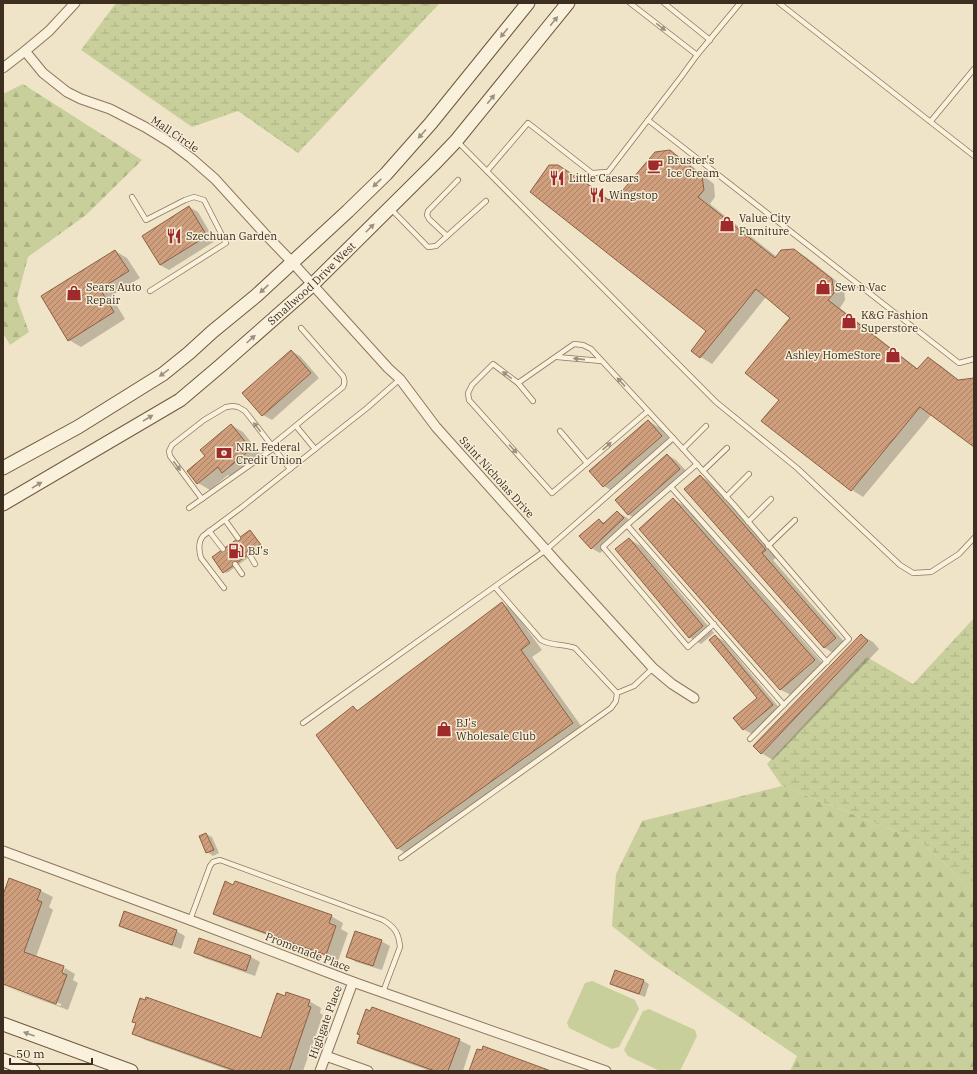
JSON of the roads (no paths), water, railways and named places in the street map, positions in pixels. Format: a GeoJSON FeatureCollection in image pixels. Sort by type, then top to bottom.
{"type":"FeatureCollection","features":[{"type":"Feature","properties":{"kind":"main road"},"geometry":{"type":"LineString","coordinates":[[3,468],[78,427],[163,374],[258,295],[386,174],[432,123],[528,3]]}},
{"type":"Feature","properties":{"kind":"main road","name":"Smallwood Drive West"},"geometry":{"type":"LineString","coordinates":[[3,504],[180,400],[219,368],[312,284],[456,141],[568,3]]}},
{"type":"Feature","properties":{"kind":"main road"},"geometry":{"type":"LineString","coordinates":[[3,1024],[131,1071]]}},
{"type":"Feature","properties":{"kind":"main road"},"geometry":{"type":"LineString","coordinates":[[3,1060],[33,1071]]}},
{"type":"Feature","properties":{"kind":"street"},"geometry":{"type":"LineString","coordinates":[[3,68],[49,31],[75,3]]}},
{"type":"Feature","properties":{"kind":"street","name":"Mall Circle"},"geometry":{"type":"LineString","coordinates":[[24,52],[44,73],[67,92],[81,99],[110,109],[145,127],[171,143],[214,179],[292,262]]}},
{"type":"Feature","properties":{"kind":"street","name":"Saint Nicholas Drive"},"geometry":{"type":"LineString","coordinates":[[292,262],[400,380],[436,427],[653,668],[672,684],[694,698]]}},
{"type":"Feature","properties":{"kind":"street","name":"Promenade Place"},"geometry":{"type":"LineString","coordinates":[[3,851],[353,982],[606,1071]]}},
{"type":"Feature","properties":{"kind":"street","name":"Highgate Place"},"geometry":{"type":"LineString","coordinates":[[320,1071],[353,982]]}},
{"type":"Feature","properties":{"kind":"street"},"geometry":{"type":"LineString","coordinates":[[326,1056],[368,1071]]}},
{"type":"Feature","properties":{"kind":"lane"},"geometry":{"type":"LineString","coordinates":[[630,3],[697,55]]}},
{"type":"Feature","properties":{"kind":"lane"},"geometry":{"type":"LineString","coordinates":[[664,3],[710,40]]}},
{"type":"Feature","properties":{"kind":"lane"},"geometry":{"type":"LineString","coordinates":[[487,171],[528,123],[592,173],[608,172],[697,55],[740,3]]}},
{"type":"Feature","properties":{"kind":"lane"},"geometry":{"type":"LineString","coordinates":[[779,3],[974,156]]}},
{"type":"Feature","properties":{"kind":"lane"},"geometry":{"type":"LineString","coordinates":[[931,121],[974,69]]}},
{"type":"Feature","properties":{"kind":"lane"},"geometry":{"type":"LineString","coordinates":[[648,120],[960,363],[974,359]]}},
{"type":"Feature","properties":{"kind":"lane"},"geometry":{"type":"LineString","coordinates":[[456,141],[716,402],[797,468],[900,565],[913,573],[931,572],[959,554],[974,538]]}},
{"type":"Feature","properties":{"kind":"lane"},"geometry":{"type":"LineString","coordinates":[[447,236],[429,219],[427,215],[428,211],[458,180]]}},
{"type":"Feature","properties":{"kind":"lane"},"geometry":{"type":"LineString","coordinates":[[132,197],[146,220],[194,197],[204,200],[226,243],[150,291]]}},
{"type":"Feature","properties":{"kind":"lane"},"geometry":{"type":"LineString","coordinates":[[390,208],[428,246],[436,246],[486,201]]}},
{"type":"Feature","properties":{"kind":"lane"},"geometry":{"type":"LineString","coordinates":[[188,508],[273,447],[343,387],[345,380],[343,376],[301,328]]}},
{"type":"Feature","properties":{"kind":"lane"},"geometry":{"type":"LineString","coordinates":[[518,383],[574,344],[583,345],[591,349],[697,464],[849,640],[750,739]]}},
{"type":"Feature","properties":{"kind":"lane"},"geometry":{"type":"LineString","coordinates":[[557,356],[602,361]]}},
{"type":"Feature","properties":{"kind":"lane"},"geometry":{"type":"LineString","coordinates":[[533,401],[518,383],[493,364],[472,385],[468,393],[469,400],[552,493],[648,411]]}},
{"type":"Feature","properties":{"kind":"lane"},"geometry":{"type":"LineString","coordinates":[[224,588],[201,558],[199,553],[200,539],[367,408],[400,380]]}},
{"type":"Feature","properties":{"kind":"lane"},"geometry":{"type":"LineString","coordinates":[[202,499],[170,456],[169,451],[172,445],[204,420],[226,407],[238,407],[245,411],[290,469]]}},
{"type":"Feature","properties":{"kind":"lane"},"geometry":{"type":"LineString","coordinates":[[296,426],[315,449]]}},
{"type":"Feature","properties":{"kind":"lane"},"geometry":{"type":"LineString","coordinates":[[683,449],[706,426]]}},
{"type":"Feature","properties":{"kind":"lane"},"geometry":{"type":"LineString","coordinates":[[560,431],[587,463]]}},
{"type":"Feature","properties":{"kind":"lane"},"geometry":{"type":"LineString","coordinates":[[303,723],[546,550],[673,438]]}},
{"type":"Feature","properties":{"kind":"lane"},"geometry":{"type":"LineString","coordinates":[[703,471],[726,448]]}},
{"type":"Feature","properties":{"kind":"lane"},"geometry":{"type":"LineString","coordinates":[[697,464],[604,547],[688,647],[714,624]]}},
{"type":"Feature","properties":{"kind":"lane"},"geometry":{"type":"LineString","coordinates":[[726,497],[750,474]]}},
{"type":"Feature","properties":{"kind":"lane"},"geometry":{"type":"LineString","coordinates":[[671,487],[827,662]]}},
{"type":"Feature","properties":{"kind":"lane"},"geometry":{"type":"LineString","coordinates":[[748,522],[771,499]]}},
{"type":"Feature","properties":{"kind":"lane"},"geometry":{"type":"LineString","coordinates":[[225,520],[238,538]]}},
{"type":"Feature","properties":{"kind":"lane"},"geometry":{"type":"LineString","coordinates":[[768,546],[796,520]]}},
{"type":"Feature","properties":{"kind":"lane"},"geometry":{"type":"LineString","coordinates":[[627,525],[784,705]]}},
{"type":"Feature","properties":{"kind":"lane"},"geometry":{"type":"LineString","coordinates":[[209,531],[223,549]]}},
{"type":"Feature","properties":{"kind":"lane"},"geometry":{"type":"LineString","coordinates":[[249,554],[256,564]]}},
{"type":"Feature","properties":{"kind":"lane"},"geometry":{"type":"LineString","coordinates":[[235,564],[242,574]]}},
{"type":"Feature","properties":{"kind":"lane"},"geometry":{"type":"LineString","coordinates":[[495,586],[541,640],[546,643],[575,648],[617,693]]}},
{"type":"Feature","properties":{"kind":"lane"},"geometry":{"type":"LineString","coordinates":[[617,693],[634,686],[653,668]]}},
{"type":"Feature","properties":{"kind":"lane"},"geometry":{"type":"LineString","coordinates":[[402,858],[611,708],[616,701],[617,693]]}},
{"type":"Feature","properties":{"kind":"lane"},"geometry":{"type":"LineString","coordinates":[[190,920],[210,866],[213,862],[220,860],[383,920],[391,924],[400,939],[400,947],[383,992]]}},
{"type":"Feature","properties":{"kind":"place","name":"Bruster's Ice Cream"},"geometry":{"type":"Point","coordinates":[655,166]}},
{"type":"Feature","properties":{"kind":"place","name":"Little Caesars"},"geometry":{"type":"Point","coordinates":[557,178]}},
{"type":"Feature","properties":{"kind":"place","name":"Wingstop"},"geometry":{"type":"Point","coordinates":[597,195]}},
{"type":"Feature","properties":{"kind":"place","name":"Value City Furniture"},"geometry":{"type":"Point","coordinates":[727,224]}},
{"type":"Feature","properties":{"kind":"place","name":"Szechuan Garden"},"geometry":{"type":"Point","coordinates":[174,236]}},
{"type":"Feature","properties":{"kind":"place","name":"Sew n Vac"},"geometry":{"type":"Point","coordinates":[823,287]}},
{"type":"Feature","properties":{"kind":"place","name":"Sears Auto Repair"},"geometry":{"type":"Point","coordinates":[74,293]}},
{"type":"Feature","properties":{"kind":"place","name":"K&G Fashion Superstore"},"geometry":{"type":"Point","coordinates":[849,321]}},
{"type":"Feature","properties":{"kind":"place","name":"Ashley HomeStore"},"geometry":{"type":"Point","coordinates":[893,355]}},
{"type":"Feature","properties":{"kind":"place","name":"NRL Federal Credit Union"},"geometry":{"type":"Point","coordinates":[224,453]}},
{"type":"Feature","properties":{"kind":"place","name":"BJ's"},"geometry":{"type":"Point","coordinates":[236,551]}},
{"type":"Feature","properties":{"kind":"place","name":"BJ's Wholesale Club"},"geometry":{"type":"Point","coordinates":[444,729]}}]}
